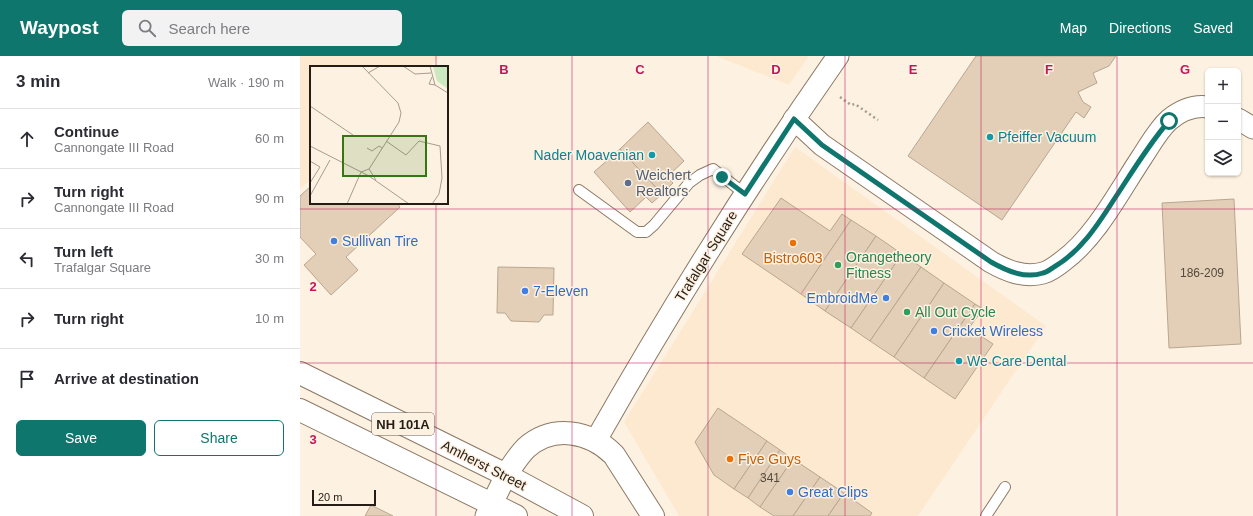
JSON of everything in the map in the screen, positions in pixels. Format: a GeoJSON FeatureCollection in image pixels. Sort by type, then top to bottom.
{"type":"FeatureCollection","features":[{"type":"Feature","properties":{"kind":"highway","name":"Amherst Street"},"geometry":{"type":"LineString","coordinates":[[300,373],[506,475],[582,516]]}},
{"type":"Feature","properties":{"kind":"highway","name":"NH 101A"},"geometry":{"type":"LineString","coordinates":[[300,410],[489,510],[516,516]]}},
{"type":"Feature","properties":{"kind":"highway"},"geometry":{"type":"LineString","coordinates":[[506,475],[520,454],[527,447],[545,437],[566,433],[576,434],[596,440],[606,446],[614,454],[653,516]]}},
{"type":"Feature","properties":{"kind":"street","name":"Trafalgar Square"},"geometry":{"type":"LineString","coordinates":[[596,440],[696,270],[794,119],[838,56]]}},
{"type":"Feature","properties":{"kind":"street"},"geometry":{"type":"LineString","coordinates":[[794,119],[822,145],[991,262],[1007,271],[1025,275],[1044,273],[1070,256],[1086,240],[1100,221],[1157,135],[1169,121],[1183,110],[1205,107]]}},
{"type":"Feature","properties":{"kind":"street"},"geometry":{"type":"LineString","coordinates":[[1241,121],[1253,128]]}},
{"type":"Feature","properties":{"kind":"street"},"geometry":{"type":"LineString","coordinates":[[489,510],[506,475]]}},
{"type":"Feature","properties":{"kind":"lane"},"geometry":{"type":"LineString","coordinates":[[579,190],[637,232],[646,232],[654,225],[689,183],[712,168],[745,194]]}},
{"type":"Feature","properties":{"kind":"lane"},"geometry":{"type":"LineString","coordinates":[[986,516],[1005,488]]}},
{"type":"Feature","properties":{"kind":"path"},"geometry":{"type":"LineString","coordinates":[[840,97],[851,106],[855,104],[878,120]]}},
{"type":"Feature","properties":{"kind":"shaded area"},"geometry":{"type":"Polygon","coordinates":[[[300,56],[441,56],[430,66],[310,66],[310,180],[300,189],[300,56]]]}},
{"type":"Feature","properties":{"kind":"shaded area"},"geometry":{"type":"Polygon","coordinates":[[[716,56],[809,56],[789,85],[716,56]]]}},
{"type":"Feature","properties":{"kind":"shaded area"},"geometry":{"type":"Polygon","coordinates":[[[795,147],[1046,326],[918,516],[679,516],[624,422],[795,147]]]}},
{"type":"Feature","properties":{"kind":"building","name":"Pfeiffer Vacuum"},"geometry":{"type":"Polygon","coordinates":[[[976,56],[1116,56],[1109,66],[1093,73],[1097,83],[1078,92],[1083,102],[1091,107],[1084,118],[1076,112],[1002,220],[908,156],[976,56]]]}},
{"type":"Feature","properties":{"kind":"building","name":"Nader Moavenian"},"geometry":{"type":"Polygon","coordinates":[[[648,122],[684,161],[667,177],[673,183],[662,194],[620,149],[648,122]]]}},
{"type":"Feature","properties":{"kind":"building","name":"Weichert Realtors"},"geometry":{"type":"Polygon","coordinates":[[[620,149],[662,194],[652,203],[646,197],[630,212],[594,172],[620,149]]]}},
{"type":"Feature","properties":{"kind":"building","name":"Sullivan Tire"},"geometry":{"type":"Polygon","coordinates":[[[310,187],[310,204],[398,204],[400,207],[346,257],[358,270],[331,295],[304,265],[316,254],[300,237],[300,196],[310,187]]]}},
{"type":"Feature","properties":{"kind":"building","name":"Bistro603"},"geometry":{"type":"Polygon","coordinates":[[[781,198],[830,231],[842,214],[851,220],[801,294],[742,254],[781,198]]]}},
{"type":"Feature","properties":{"kind":"building"},"geometry":{"type":"Polygon","coordinates":[[[1234,199],[1241,344],[1169,348],[1162,203],[1234,199]]]}},
{"type":"Feature","properties":{"kind":"building","name":"Orangetheory Fitness"},"geometry":{"type":"Polygon","coordinates":[[[851,220],[876,236],[825,311],[801,294],[851,220]]]}},
{"type":"Feature","properties":{"kind":"building"},"geometry":{"type":"Polygon","coordinates":[[[876,236],[902,254],[851,328],[825,311],[876,236]]]}},
{"type":"Feature","properties":{"kind":"building","name":"EmbroidMe"},"geometry":{"type":"Polygon","coordinates":[[[902,254],[921,267],[870,341],[851,328],[902,254]]]}},
{"type":"Feature","properties":{"kind":"building","name":"7-Eleven"},"geometry":{"type":"Polygon","coordinates":[[[498,267],[554,268],[553,315],[544,315],[539,322],[511,321],[505,313],[497,313],[498,267]]]}},
{"type":"Feature","properties":{"kind":"building","name":"All Out Cycle"},"geometry":{"type":"Polygon","coordinates":[[[921,267],[944,283],[894,357],[870,341],[921,267]]]}},
{"type":"Feature","properties":{"kind":"building","name":"Cricket Wireless"},"geometry":{"type":"Polygon","coordinates":[[[944,283],[975,304],[924,378],[894,357],[944,283]]]}},
{"type":"Feature","properties":{"kind":"building","name":"We Care Dental"},"geometry":{"type":"Polygon","coordinates":[[[975,304],[983,309],[969,328],[993,344],[955,399],[924,378],[975,304]]]}},
{"type":"Feature","properties":{"kind":"building","name":"Five Guys"},"geometry":{"type":"Polygon","coordinates":[[[718,408],[767,441],[734,489],[714,475],[695,442],[718,408]]]}},
{"type":"Feature","properties":{"kind":"building"},"geometry":{"type":"Polygon","coordinates":[[[767,441],[780,450],[748,498],[734,489],[767,441]]]}},
{"type":"Feature","properties":{"kind":"building"},"geometry":{"type":"Polygon","coordinates":[[[780,450],[793,459],[760,507],[748,498],[780,450]]]}},
{"type":"Feature","properties":{"kind":"building","name":"Great Clips"},"geometry":{"type":"Polygon","coordinates":[[[793,459],[820,477],[793,516],[774,516],[760,507],[793,459]]]}},
{"type":"Feature","properties":{"kind":"building"},"geometry":{"type":"Polygon","coordinates":[[[820,477],[844,493],[828,516],[793,516],[820,477]]]}},
{"type":"Feature","properties":{"kind":"building"},"geometry":{"type":"Polygon","coordinates":[[[844,493],[872,513],[870,516],[828,516],[844,493]]]}},
{"type":"Feature","properties":{"kind":"building"},"geometry":{"type":"Polygon","coordinates":[[[371,505],[393,516],[365,516],[371,505]]]}},
{"type":"Feature","properties":{"kind":"place","name":"Pfeiffer Vacuum"},"geometry":{"type":"Point","coordinates":[990,137]}},
{"type":"Feature","properties":{"kind":"place","name":"Nader Moavenian"},"geometry":{"type":"Point","coordinates":[652,155]}},
{"type":"Feature","properties":{"kind":"place","name":"Weichert Realtors"},"geometry":{"type":"Point","coordinates":[628,183]}},
{"type":"Feature","properties":{"kind":"place","name":"Sullivan Tire"},"geometry":{"type":"Point","coordinates":[334,241]}},
{"type":"Feature","properties":{"kind":"place","name":"Bistro603"},"geometry":{"type":"Point","coordinates":[793,243]}},
{"type":"Feature","properties":{"kind":"place","name":"Orangetheory Fitness"},"geometry":{"type":"Point","coordinates":[838,265]}},
{"type":"Feature","properties":{"kind":"place","name":"7-Eleven"},"geometry":{"type":"Point","coordinates":[525,291]}},
{"type":"Feature","properties":{"kind":"place","name":"EmbroidMe"},"geometry":{"type":"Point","coordinates":[886,298]}},
{"type":"Feature","properties":{"kind":"place","name":"All Out Cycle"},"geometry":{"type":"Point","coordinates":[907,312]}},
{"type":"Feature","properties":{"kind":"place","name":"Cricket Wireless"},"geometry":{"type":"Point","coordinates":[934,331]}},
{"type":"Feature","properties":{"kind":"place","name":"We Care Dental"},"geometry":{"type":"Point","coordinates":[959,361]}},
{"type":"Feature","properties":{"kind":"place","name":"Five Guys"},"geometry":{"type":"Point","coordinates":[730,459]}},
{"type":"Feature","properties":{"kind":"place","name":"Great Clips"},"geometry":{"type":"Point","coordinates":[790,492]}},
{"type":"Feature","properties":{"kind":"route"},"geometry":{"type":"LineString","coordinates":[[722,177],[745,194],[794,119],[822,145],[991,262],[1007,271],[1025,275],[1044,273],[1070,256],[1086,240],[1157,135],[1169,121]]}}]}
